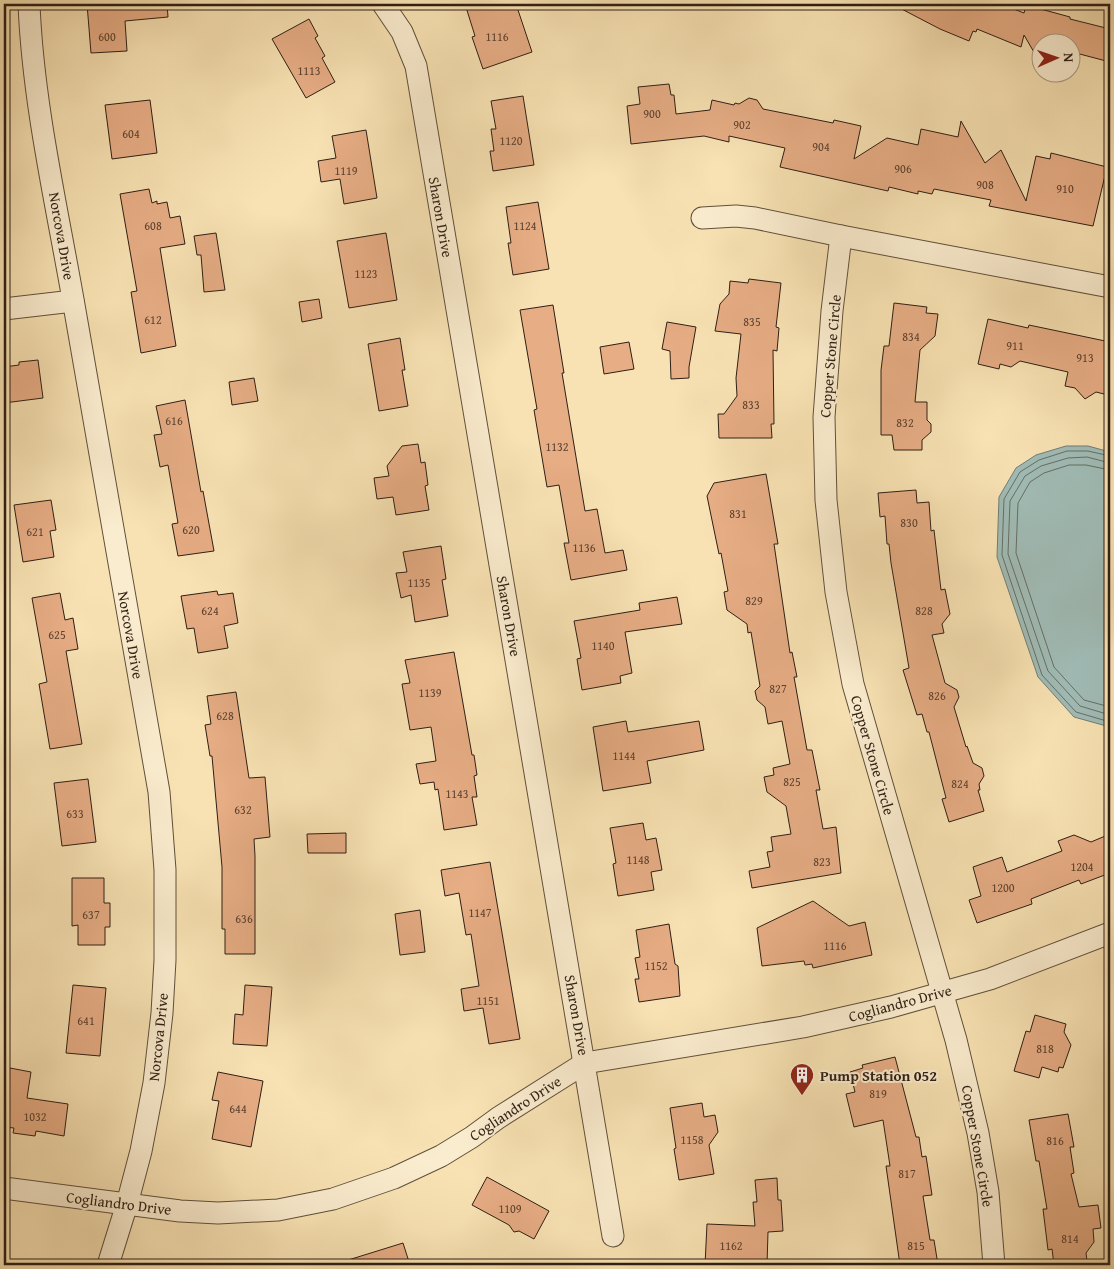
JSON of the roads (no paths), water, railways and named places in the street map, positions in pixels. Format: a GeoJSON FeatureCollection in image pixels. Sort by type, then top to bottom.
{"type":"FeatureCollection","features":[{"type":"Feature","properties":{"kind":"street","name":"Norcova Drive"},"geometry":{"type":"LineString","coordinates":[[29,4],[31,47],[48,156],[159,792],[165,870],[165,960],[162,1013],[152,1093],[141,1152],[108,1265]]}},
{"type":"Feature","properties":{"kind":"street","name":"Sharon Drive"},"geometry":{"type":"LineString","coordinates":[[383,4],[402,32],[416,66],[613,1236]]}},
{"type":"Feature","properties":{"kind":"street"},"geometry":{"type":"LineString","coordinates":[[702,218],[736,216],[755,218],[1110,286]]}},
{"type":"Feature","properties":{"kind":"street","name":"Copper Stone Circle"},"geometry":{"type":"LineString","coordinates":[[841,236],[832,310],[824,417],[826,500],[836,592],[853,684],[956,1040],[978,1133],[988,1192],[994,1265]]}},
{"type":"Feature","properties":{"kind":"street"},"geometry":{"type":"LineString","coordinates":[[4,309],[73,301]]}},
{"type":"Feature","properties":{"kind":"street","name":"Cogliandro Drive"},"geometry":{"type":"LineString","coordinates":[[4,1188],[180,1211],[218,1213],[278,1210],[333,1199],[394,1178],[441,1156],[585,1063],[803,1027],[892,1007],[990,979],[1110,933]]}},
{"type":"Feature","properties":{"kind":"water"},"geometry":{"type":"Polygon","coordinates":[[[1066,446],[1088,446],[1110,452],[1110,727],[1074,717],[1038,677],[997,557],[999,497],[1016,468],[1036,455],[1066,446]]]}},
{"type":"Feature","properties":{"kind":"place","name":"Pump Station 052"},"geometry":{"type":"Point","coordinates":[802,1096]}}]}
